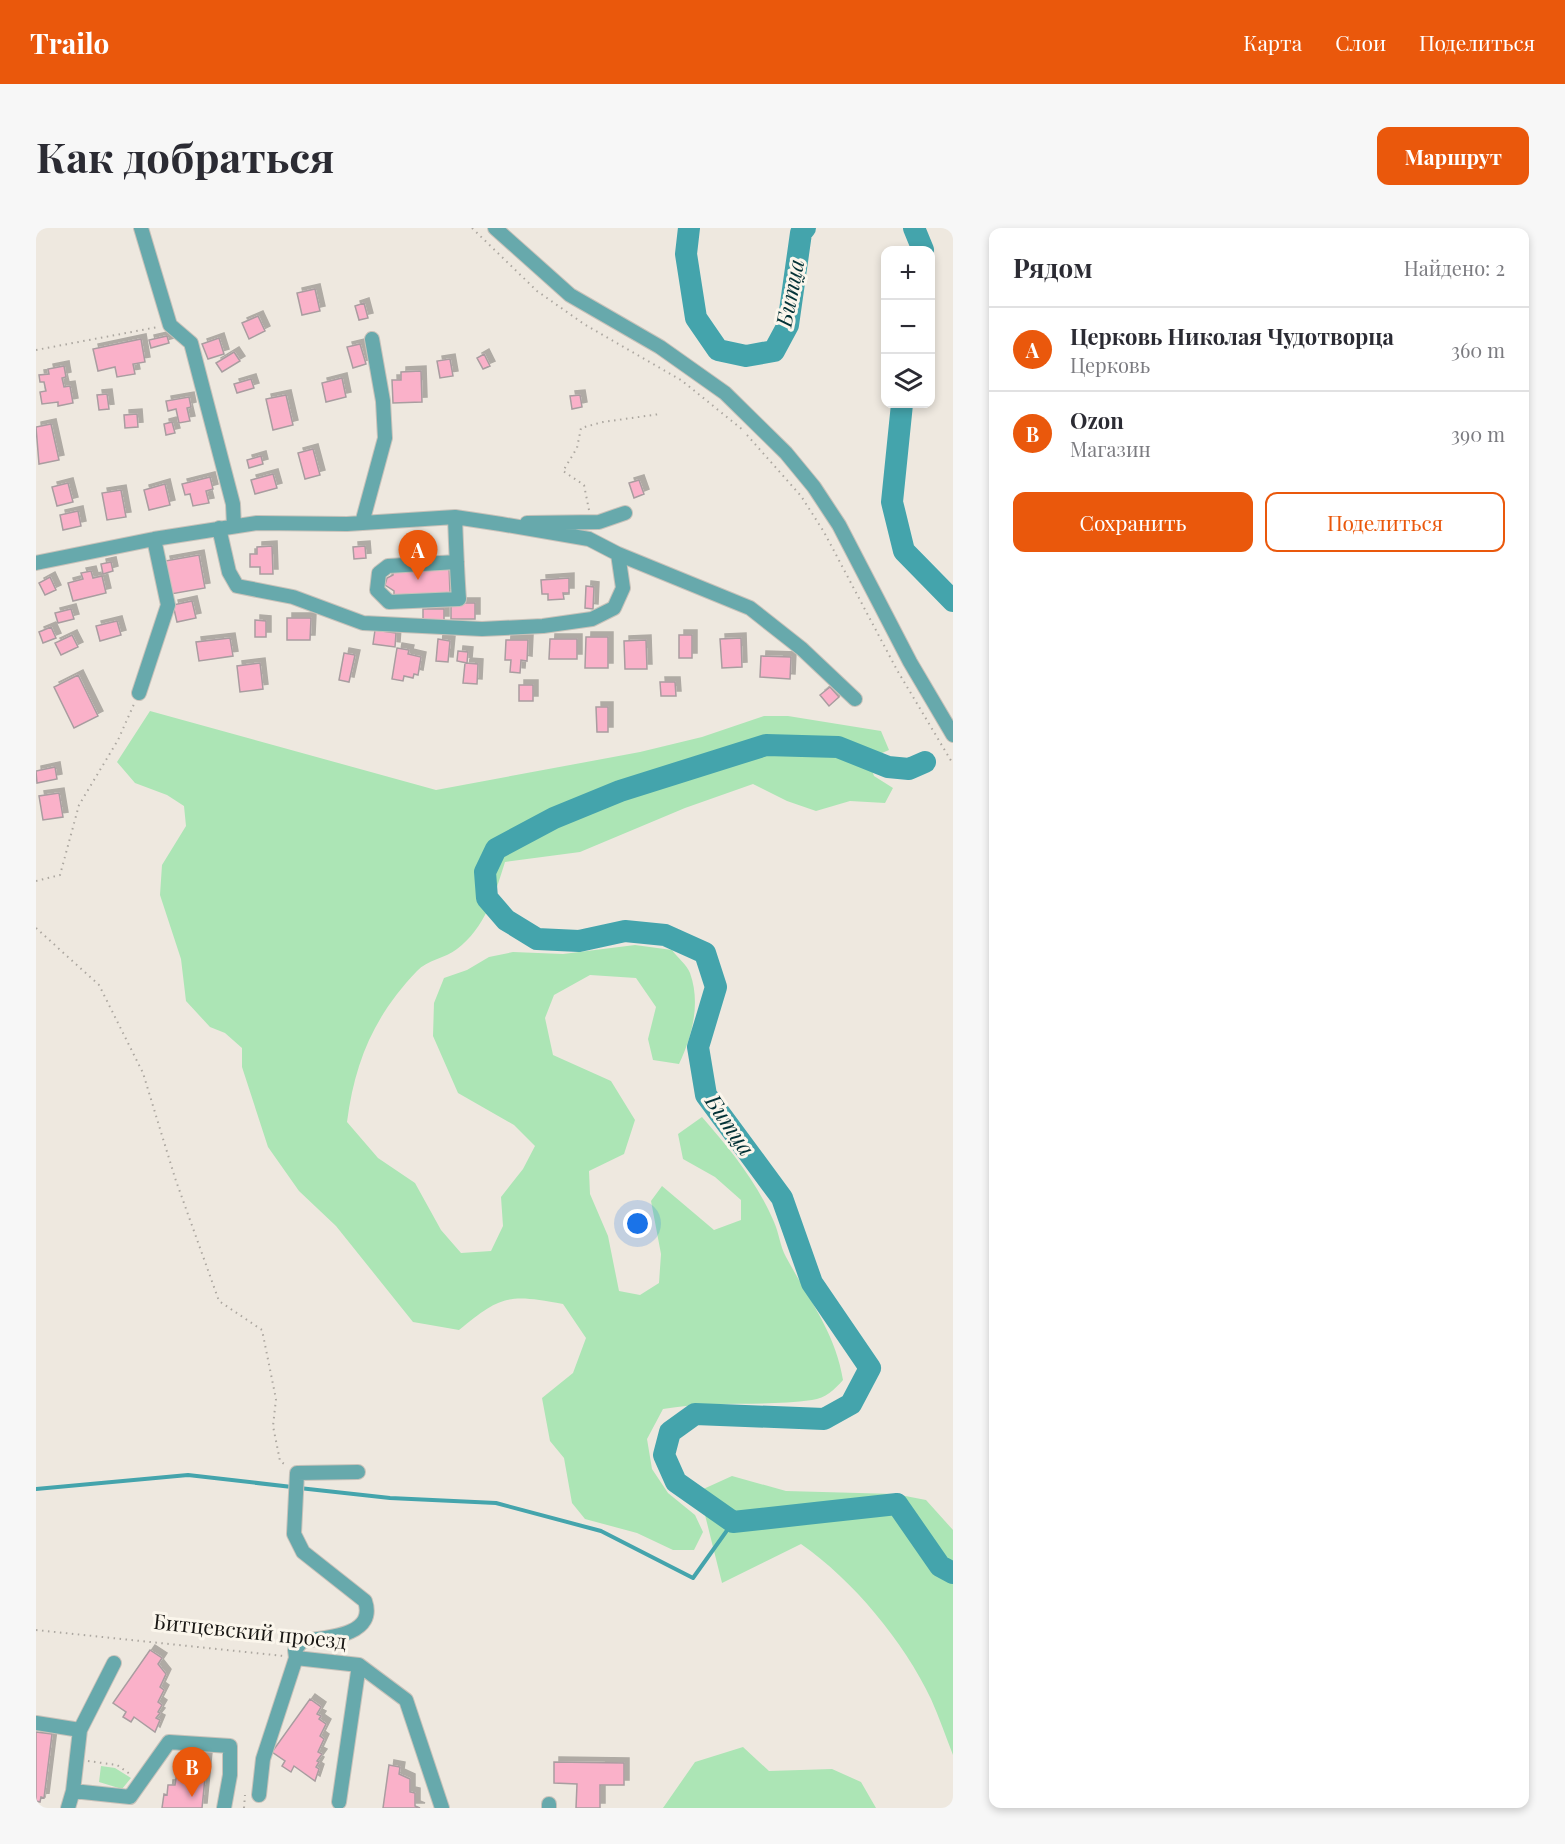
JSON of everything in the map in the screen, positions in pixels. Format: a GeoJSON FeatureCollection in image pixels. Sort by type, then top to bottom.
{"type":"FeatureCollection","features":[{"type":"Feature","properties":{"kind":"street"},"geometry":{"type":"LineString","coordinates":[[141,228],[170,325],[191,343],[233,504],[234,526]]}},
{"type":"Feature","properties":{"kind":"street"},"geometry":{"type":"LineString","coordinates":[[495,228],[570,295],[660,347],[725,393],[786,453],[814,487],[839,525],[894,633],[953,735]]}},
{"type":"Feature","properties":{"kind":"street"},"geometry":{"type":"LineString","coordinates":[[362,523],[385,438],[383,401],[372,339]]}},
{"type":"Feature","properties":{"kind":"street"},"geometry":{"type":"LineString","coordinates":[[501,524],[599,522],[625,513]]}},
{"type":"Feature","properties":{"kind":"street"},"geometry":{"type":"LineString","coordinates":[[454,518],[457,562],[459,599],[389,602],[377,590],[379,573],[388,566],[457,562]]}},
{"type":"Feature","properties":{"kind":"street"},"geometry":{"type":"LineString","coordinates":[[36,563],[154,538],[257,523],[362,523],[454,518],[501,524],[589,539],[618,554],[750,608],[802,649],[855,699]]}},
{"type":"Feature","properties":{"kind":"street"},"geometry":{"type":"LineString","coordinates":[[219,528],[229,572],[237,586],[293,597],[363,623],[482,630],[592,620],[614,608],[623,588],[618,554]]}},
{"type":"Feature","properties":{"kind":"street"},"geometry":{"type":"LineString","coordinates":[[139,693],[168,605],[154,538]]}},
{"type":"Feature","properties":{"kind":"street"},"geometry":{"type":"LineString","coordinates":[[252,1795],[296,1658],[295,1650],[302,1641],[352,1631],[362,1626],[367,1608],[364,1601],[303,1552],[294,1534],[297,1473],[358,1472]]}},
{"type":"Feature","properties":{"kind":"street","name":"Битцевский проезд"},"geometry":{"type":"LineString","coordinates":[[296,1658],[359,1665],[406,1701],[442,1808]]}},
{"type":"Feature","properties":{"kind":"street"},"geometry":{"type":"LineString","coordinates":[[68,1808],[73,1791],[80,1730],[114,1663]]}},
{"type":"Feature","properties":{"kind":"street"},"geometry":{"type":"LineString","coordinates":[[339,1802],[359,1665]]}},
{"type":"Feature","properties":{"kind":"street"},"geometry":{"type":"LineString","coordinates":[[36,1723],[80,1730]]}},
{"type":"Feature","properties":{"kind":"street"},"geometry":{"type":"LineString","coordinates":[[73,1791],[129,1797],[169,1742],[230,1746],[230,1775],[224,1808]]}},
{"type":"Feature","properties":{"kind":"path"},"geometry":{"type":"LineString","coordinates":[[472,228],[537,291],[584,324],[681,380],[744,431],[774,463],[801,496],[824,532],[897,670],[953,764]]}},
{"type":"Feature","properties":{"kind":"path"},"geometry":{"type":"LineString","coordinates":[[36,350],[170,325]]}},
{"type":"Feature","properties":{"kind":"path"},"geometry":{"type":"LineString","coordinates":[[591,521],[584,485],[563,471],[577,448],[581,428],[603,422],[660,414]]}},
{"type":"Feature","properties":{"kind":"path"},"geometry":{"type":"LineString","coordinates":[[36,881],[60,875],[79,805],[118,740],[139,693]]}},
{"type":"Feature","properties":{"kind":"path"},"geometry":{"type":"LineString","coordinates":[[36,928],[99,985],[143,1073],[175,1178],[219,1301],[262,1330],[276,1399],[273,1426],[280,1461],[297,1473]]}},
{"type":"Feature","properties":{"kind":"path","name":"Битцевский проезд"},"geometry":{"type":"LineString","coordinates":[[36,1630],[296,1658]]}},
{"type":"Feature","properties":{"kind":"path"},"geometry":{"type":"LineString","coordinates":[[76,1760],[117,1765],[141,1781]]}},
{"type":"Feature","properties":{"kind":"path"},"geometry":{"type":"LineString","coordinates":[[244,1808],[252,1795]]}},
{"type":"Feature","properties":{"kind":"green space"},"geometry":{"type":"Polygon","coordinates":[[[150,711],[436,790],[640,752],[702,737],[764,716],[788,716],[881,731],[889,750],[868,759],[874,776],[893,788],[885,803],[850,801],[816,811],[787,801],[753,784],[685,808],[580,852],[505,862],[493,898],[482,921],[467,941],[453,952],[421,967],[402,988],[378,1022],[361,1059],[355,1079],[347,1122],[378,1158],[415,1183],[441,1230],[461,1253],[491,1251],[503,1226],[501,1197],[523,1169],[535,1146],[514,1125],[458,1093],[433,1036],[434,1003],[444,978],[467,970],[489,957],[513,952],[563,954],[635,945],[672,950],[687,967],[693,984],[695,1008],[688,1043],[679,1064],[653,1060],[648,1039],[656,1007],[636,978],[590,975],[554,995],[545,1018],[553,1055],[611,1081],[635,1120],[624,1154],[589,1171],[590,1194],[608,1236],[619,1291],[640,1295],[659,1283],[661,1254],[651,1201],[662,1186],[714,1230],[741,1220],[741,1200],[715,1177],[683,1159],[678,1134],[702,1117],[723,1141],[760,1193],[776,1226],[786,1257],[828,1332],[843,1380],[829,1393],[812,1400],[681,1406],[663,1409],[647,1439],[652,1469],[668,1493],[695,1515],[703,1532],[694,1550],[673,1550],[637,1533],[585,1519],[572,1503],[564,1458],[550,1441],[542,1398],[573,1373],[586,1338],[563,1304],[530,1299],[506,1300],[485,1310],[459,1330],[413,1322],[336,1226],[299,1191],[268,1147],[242,1067],[242,1048],[225,1033],[210,1027],[186,1001],[181,959],[160,895],[162,865],[186,826],[184,806],[167,795],[135,783],[117,762],[150,711]]]}},
{"type":"Feature","properties":{"kind":"green space"},"geometry":{"type":"Polygon","coordinates":[[[732,1476],[786,1491],[895,1494],[926,1500],[953,1530],[953,1755],[920,1677],[892,1634],[839,1575],[801,1544],[722,1583],[699,1491],[732,1476]]]}},
{"type":"Feature","properties":{"kind":"green space"},"geometry":{"type":"Polygon","coordinates":[[[743,1747],[769,1771],[832,1769],[861,1782],[876,1808],[663,1808],[695,1762],[743,1747]]]}},
{"type":"Feature","properties":{"kind":"green space"},"geometry":{"type":"Polygon","coordinates":[[[101,1766],[115,1768],[131,1778],[122,1789],[99,1782],[101,1766]]]}},
{"type":"Feature","properties":{"kind":"building"},"geometry":{"type":"Polygon","coordinates":[[[315,289],[320,311],[302,315],[297,293],[315,289]]]}},
{"type":"Feature","properties":{"kind":"building"},"geometry":{"type":"Polygon","coordinates":[[[364,303],[368,318],[359,320],[355,306],[364,303]]]}},
{"type":"Feature","properties":{"kind":"building"},"geometry":{"type":"Polygon","coordinates":[[[258,316],[265,331],[249,339],[242,323],[258,316]]]}},
{"type":"Feature","properties":{"kind":"building"},"geometry":{"type":"Polygon","coordinates":[[[167,336],[169,343],[151,348],[149,340],[167,336]]]}},
{"type":"Feature","properties":{"kind":"building"},"geometry":{"type":"Polygon","coordinates":[[[219,338],[224,354],[208,359],[202,344],[219,338]]]}},
{"type":"Feature","properties":{"kind":"building"},"geometry":{"type":"Polygon","coordinates":[[[141,339],[145,362],[133,364],[135,374],[117,377],[115,367],[98,371],[93,349],[141,339]]]}},
{"type":"Feature","properties":{"kind":"building"},"geometry":{"type":"Polygon","coordinates":[[[360,344],[366,364],[353,368],[347,347],[360,344]]]}},
{"type":"Feature","properties":{"kind":"building"},"geometry":{"type":"Polygon","coordinates":[[[234,352],[240,361],[222,372],[216,363],[234,352]]]}},
{"type":"Feature","properties":{"kind":"building"},"geometry":{"type":"Polygon","coordinates":[[[484,354],[490,366],[483,369],[477,358],[484,354]]]}},
{"type":"Feature","properties":{"kind":"building"},"geometry":{"type":"Polygon","coordinates":[[[450,359],[453,376],[440,378],[437,361],[450,359]]]}},
{"type":"Feature","properties":{"kind":"building"},"geometry":{"type":"Polygon","coordinates":[[[64,366],[66,377],[62,378],[64,387],[70,386],[73,403],[58,406],[58,402],[42,404],[40,392],[46,391],[44,382],[40,382],[39,375],[49,374],[48,369],[64,366]]]}},
{"type":"Feature","properties":{"kind":"building"},"geometry":{"type":"Polygon","coordinates":[[[421,371],[422,402],[393,403],[392,380],[401,380],[401,372],[421,371]]]}},
{"type":"Feature","properties":{"kind":"building"},"geometry":{"type":"Polygon","coordinates":[[[342,378],[346,397],[326,402],[322,383],[342,378]]]}},
{"type":"Feature","properties":{"kind":"building"},"geometry":{"type":"Polygon","coordinates":[[[251,379],[254,388],[237,393],[234,384],[251,379]]]}},
{"type":"Feature","properties":{"kind":"building"},"geometry":{"type":"Polygon","coordinates":[[[107,394],[109,409],[99,410],[97,395],[107,394]]]}},
{"type":"Feature","properties":{"kind":"building"},"geometry":{"type":"Polygon","coordinates":[[[286,395],[293,425],[273,430],[266,399],[286,395]]]}},
{"type":"Feature","properties":{"kind":"building"},"geometry":{"type":"Polygon","coordinates":[[[580,395],[582,407],[572,409],[570,396],[580,395]]]}},
{"type":"Feature","properties":{"kind":"building"},"geometry":{"type":"Polygon","coordinates":[[[189,397],[191,407],[187,408],[190,421],[179,423],[176,409],[168,411],[166,401],[189,397]]]}},
{"type":"Feature","properties":{"kind":"building"},"geometry":{"type":"Polygon","coordinates":[[[137,414],[138,427],[125,428],[124,415],[137,414]]]}},
{"type":"Feature","properties":{"kind":"building"},"geometry":{"type":"Polygon","coordinates":[[[172,422],[175,433],[166,435],[164,424],[172,422]]]}},
{"type":"Feature","properties":{"kind":"building"},"geometry":{"type":"Polygon","coordinates":[[[51,424],[59,460],[39,464],[36,427],[51,424]]]}},
{"type":"Feature","properties":{"kind":"building"},"geometry":{"type":"Polygon","coordinates":[[[313,449],[320,475],[305,479],[298,453],[313,449]]]}},
{"type":"Feature","properties":{"kind":"building"},"geometry":{"type":"Polygon","coordinates":[[[261,456],[263,464],[249,468],[247,460],[261,456]]]}},
{"type":"Feature","properties":{"kind":"building"},"geometry":{"type":"Polygon","coordinates":[[[273,474],[277,488],[255,494],[251,480],[273,474]]]}},
{"type":"Feature","properties":{"kind":"building"},"geometry":{"type":"Polygon","coordinates":[[[210,477],[213,489],[206,491],[209,503],[193,506],[190,494],[185,495],[182,484],[210,477]]]}},
{"type":"Feature","properties":{"kind":"building"},"geometry":{"type":"Polygon","coordinates":[[[639,480],[644,494],[634,498],[629,483],[639,480]]]}},
{"type":"Feature","properties":{"kind":"building"},"geometry":{"type":"Polygon","coordinates":[[[68,483],[73,502],[57,506],[52,487],[68,483]]]}},
{"type":"Feature","properties":{"kind":"building"},"geometry":{"type":"Polygon","coordinates":[[[165,484],[170,505],[149,510],[144,490],[165,484]]]}},
{"type":"Feature","properties":{"kind":"building"},"geometry":{"type":"Polygon","coordinates":[[[121,490],[126,517],[107,520],[102,493],[121,490]]]}},
{"type":"Feature","properties":{"kind":"building"},"geometry":{"type":"Polygon","coordinates":[[[78,511],[81,526],[63,530],[60,515],[78,511]]]}},
{"type":"Feature","properties":{"kind":"building"},"geometry":{"type":"Polygon","coordinates":[[[272,546],[273,574],[260,574],[260,567],[250,567],[250,554],[257,554],[257,547],[272,546]]]}},
{"type":"Feature","properties":{"kind":"building"},"geometry":{"type":"Polygon","coordinates":[[[365,546],[366,558],[354,559],[353,547],[365,546]]]}},
{"type":"Feature","properties":{"kind":"building"},"geometry":{"type":"Polygon","coordinates":[[[199,555],[205,588],[171,594],[165,561],[199,555]]]}},
{"type":"Feature","properties":{"kind":"building"},"geometry":{"type":"Polygon","coordinates":[[[111,562],[113,571],[103,574],[101,564],[111,562]]]}},
{"type":"Feature","properties":{"kind":"building"},"geometry":{"type":"Polygon","coordinates":[[[449,567],[450,593],[394,595],[394,591],[385,585],[387,578],[393,575],[393,570],[449,567]]]}},
{"type":"Feature","properties":{"kind":"building"},"geometry":{"type":"Polygon","coordinates":[[[91,571],[93,578],[102,576],[106,593],[73,601],[68,583],[83,579],[81,573],[91,571]]]}},
{"type":"Feature","properties":{"kind":"building"},"geometry":{"type":"Polygon","coordinates":[[[50,577],[56,590],[45,595],[39,583],[50,577]]]}},
{"type":"Feature","properties":{"kind":"building"},"geometry":{"type":"Polygon","coordinates":[[[569,578],[569,593],[563,593],[564,599],[548,600],[548,594],[542,594],[541,580],[569,578]]]}},
{"type":"Feature","properties":{"kind":"building"},"geometry":{"type":"Polygon","coordinates":[[[586,586],[594,587],[593,609],[585,608],[586,586]]]}},
{"type":"Feature","properties":{"kind":"building"},"geometry":{"type":"Polygon","coordinates":[[[192,601],[196,618],[177,622],[173,605],[192,601]]]}},
{"type":"Feature","properties":{"kind":"building"},"geometry":{"type":"Polygon","coordinates":[[[451,603],[475,603],[475,619],[451,619],[451,603]]]}},
{"type":"Feature","properties":{"kind":"building"},"geometry":{"type":"Polygon","coordinates":[[[71,609],[74,619],[58,623],[55,613],[71,609]]]}},
{"type":"Feature","properties":{"kind":"building"},"geometry":{"type":"Polygon","coordinates":[[[423,609],[444,609],[444,621],[423,621],[423,609]]]}},
{"type":"Feature","properties":{"kind":"building"},"geometry":{"type":"Polygon","coordinates":[[[287,618],[311,618],[310,640],[287,640],[287,618]]]}},
{"type":"Feature","properties":{"kind":"building"},"geometry":{"type":"Polygon","coordinates":[[[255,620],[266,621],[266,637],[255,637],[255,620]]]}},
{"type":"Feature","properties":{"kind":"building"},"geometry":{"type":"Polygon","coordinates":[[[117,621],[121,635],[100,641],[96,626],[117,621]]]}},
{"type":"Feature","properties":{"kind":"building"},"geometry":{"type":"Polygon","coordinates":[[[51,627],[56,638],[43,643],[39,632],[51,627]]]}},
{"type":"Feature","properties":{"kind":"building"},"geometry":{"type":"Polygon","coordinates":[[[375,630],[396,633],[395,647],[373,644],[375,630]]]}},
{"type":"Feature","properties":{"kind":"building"},"geometry":{"type":"Polygon","coordinates":[[[72,635],[78,647],[61,655],[55,643],[72,635]]]}},
{"type":"Feature","properties":{"kind":"building"},"geometry":{"type":"Polygon","coordinates":[[[679,635],[692,635],[692,658],[679,658],[679,635]]]}},
{"type":"Feature","properties":{"kind":"building"},"geometry":{"type":"Polygon","coordinates":[[[586,637],[608,637],[608,668],[585,668],[586,637]]]}},
{"type":"Feature","properties":{"kind":"building"},"geometry":{"type":"Polygon","coordinates":[[[230,638],[233,656],[199,661],[196,642],[230,638]]]}},
{"type":"Feature","properties":{"kind":"building"},"geometry":{"type":"Polygon","coordinates":[[[741,638],[742,667],[722,668],[720,639],[741,638]]]}},
{"type":"Feature","properties":{"kind":"building"},"geometry":{"type":"Polygon","coordinates":[[[438,639],[450,641],[448,662],[436,661],[438,639]]]}},
{"type":"Feature","properties":{"kind":"building"},"geometry":{"type":"Polygon","coordinates":[[[550,639],[577,639],[577,659],[549,659],[550,639]]]}},
{"type":"Feature","properties":{"kind":"building"},"geometry":{"type":"Polygon","coordinates":[[[506,640],[528,640],[527,661],[521,660],[520,673],[510,672],[511,660],[505,660],[506,640]]]}},
{"type":"Feature","properties":{"kind":"building"},"geometry":{"type":"Polygon","coordinates":[[[646,640],[647,669],[625,669],[624,641],[646,640]]]}},
{"type":"Feature","properties":{"kind":"building"},"geometry":{"type":"Polygon","coordinates":[[[397,648],[409,650],[408,654],[421,657],[418,675],[414,674],[413,678],[404,676],[403,681],[392,679],[397,648]]]}},
{"type":"Feature","properties":{"kind":"building"},"geometry":{"type":"Polygon","coordinates":[[[458,651],[468,652],[467,663],[457,661],[458,651]]]}},
{"type":"Feature","properties":{"kind":"building"},"geometry":{"type":"Polygon","coordinates":[[[344,653],[355,655],[349,682],[339,680],[344,653]]]}},
{"type":"Feature","properties":{"kind":"building"},"geometry":{"type":"Polygon","coordinates":[[[761,656],[791,657],[790,679],[760,677],[761,656]]]}},
{"type":"Feature","properties":{"kind":"building"},"geometry":{"type":"Polygon","coordinates":[[[260,663],[263,689],[240,692],[237,666],[260,663]]]}},
{"type":"Feature","properties":{"kind":"building"},"geometry":{"type":"Polygon","coordinates":[[[465,663],[478,664],[477,684],[463,683],[465,663]]]}},
{"type":"Feature","properties":{"kind":"building"},"geometry":{"type":"Polygon","coordinates":[[[78,675],[98,716],[74,728],[54,687],[78,675]]]}},
{"type":"Feature","properties":{"kind":"building"},"geometry":{"type":"Polygon","coordinates":[[[660,682],[675,682],[676,696],[661,696],[660,682]]]}},
{"type":"Feature","properties":{"kind":"building"},"geometry":{"type":"Polygon","coordinates":[[[519,685],[533,685],[533,701],[519,701],[519,685]]]}},
{"type":"Feature","properties":{"kind":"building"},"geometry":{"type":"Polygon","coordinates":[[[830,687],[839,697],[829,706],[820,695],[830,687]]]}},
{"type":"Feature","properties":{"kind":"building"},"geometry":{"type":"Polygon","coordinates":[[[596,707],[608,707],[608,732],[597,732],[596,707]]]}},
{"type":"Feature","properties":{"kind":"building"},"geometry":{"type":"Polygon","coordinates":[[[55,767],[57,779],[37,783],[36,771],[55,767]]]}},
{"type":"Feature","properties":{"kind":"building"},"geometry":{"type":"Polygon","coordinates":[[[59,793],[63,817],[43,820],[39,796],[59,793]]]}},
{"type":"Feature","properties":{"kind":"building"},"geometry":{"type":"Polygon","coordinates":[[[150,1650],[162,1658],[158,1664],[166,1674],[160,1687],[164,1690],[158,1702],[162,1705],[156,1718],[160,1720],[155,1732],[134,1717],[131,1722],[123,1717],[126,1712],[113,1703],[150,1650]]]}},
{"type":"Feature","properties":{"kind":"building"},"geometry":{"type":"Polygon","coordinates":[[[310,1699],[321,1707],[317,1714],[321,1716],[319,1719],[326,1724],[320,1736],[324,1739],[318,1752],[322,1754],[317,1761],[319,1762],[316,1767],[319,1769],[315,1781],[294,1766],[291,1772],[282,1766],[285,1761],[272,1752],[310,1699]]]}},
{"type":"Feature","properties":{"kind":"building"},"geometry":{"type":"Polygon","coordinates":[[[36,1732],[52,1734],[44,1798],[41,1797],[40,1802],[36,1801],[36,1732]]]}},
{"type":"Feature","properties":{"kind":"building"},"geometry":{"type":"Polygon","coordinates":[[[190,1755],[207,1757],[202,1808],[162,1808],[168,1785],[175,1785],[177,1772],[183,1773],[185,1761],[190,1761],[190,1755]]]}},
{"type":"Feature","properties":{"kind":"building"},"geometry":{"type":"Polygon","coordinates":[[[554,1762],[624,1763],[624,1785],[600,1785],[600,1808],[576,1808],[577,1784],[554,1783],[554,1762]]]}},
{"type":"Feature","properties":{"kind":"building"},"geometry":{"type":"Polygon","coordinates":[[[389,1765],[400,1767],[399,1774],[410,1779],[410,1792],[415,1793],[415,1806],[420,1808],[383,1808],[389,1765]]]}},
{"type":"Feature","properties":{"kind":"waterway","name":"Битца"},"geometry":{"type":"LineString","coordinates":[[689,228],[686,254],[696,318],[718,350],[746,356],[774,351],[788,325],[801,233],[805,228]]}},
{"type":"Feature","properties":{"kind":"waterway","name":"Битца"},"geometry":{"type":"LineString","coordinates":[[914,228],[921,246]]}},
{"type":"Feature","properties":{"kind":"waterway","name":"Битца"},"geometry":{"type":"LineString","coordinates":[[902,408],[892,502],[904,551],[953,601]]}},
{"type":"Feature","properties":{"kind":"waterway","name":"Битца"},"geometry":{"type":"LineString","coordinates":[[925,762],[909,769],[888,767],[838,747],[766,745],[620,791],[554,818],[496,849],[485,872],[487,898],[506,920],[537,939],[579,941],[625,931],[665,935],[705,953],[716,987],[698,1047],[706,1095],[782,1198],[812,1283],[870,1368],[851,1404],[824,1419],[695,1414],[670,1432],[664,1455],[676,1482],[733,1522],[897,1504],[940,1566],[953,1573]]}},
{"type":"Feature","properties":{"kind":"waterway"},"geometry":{"type":"LineString","coordinates":[[36,1489],[188,1475],[292,1487]]}},
{"type":"Feature","properties":{"kind":"waterway"},"geometry":{"type":"LineString","coordinates":[[299,1488],[390,1498],[496,1503],[601,1531],[693,1578],[733,1522]]}},
{"type":"Feature","properties":{"kind":"place","name":"Церковь Николая Чудотворца"},"geometry":{"type":"Point","coordinates":[418,580]}},
{"type":"Feature","properties":{"kind":"place","name":"Ozon"},"geometry":{"type":"Point","coordinates":[192,1797]}}]}
